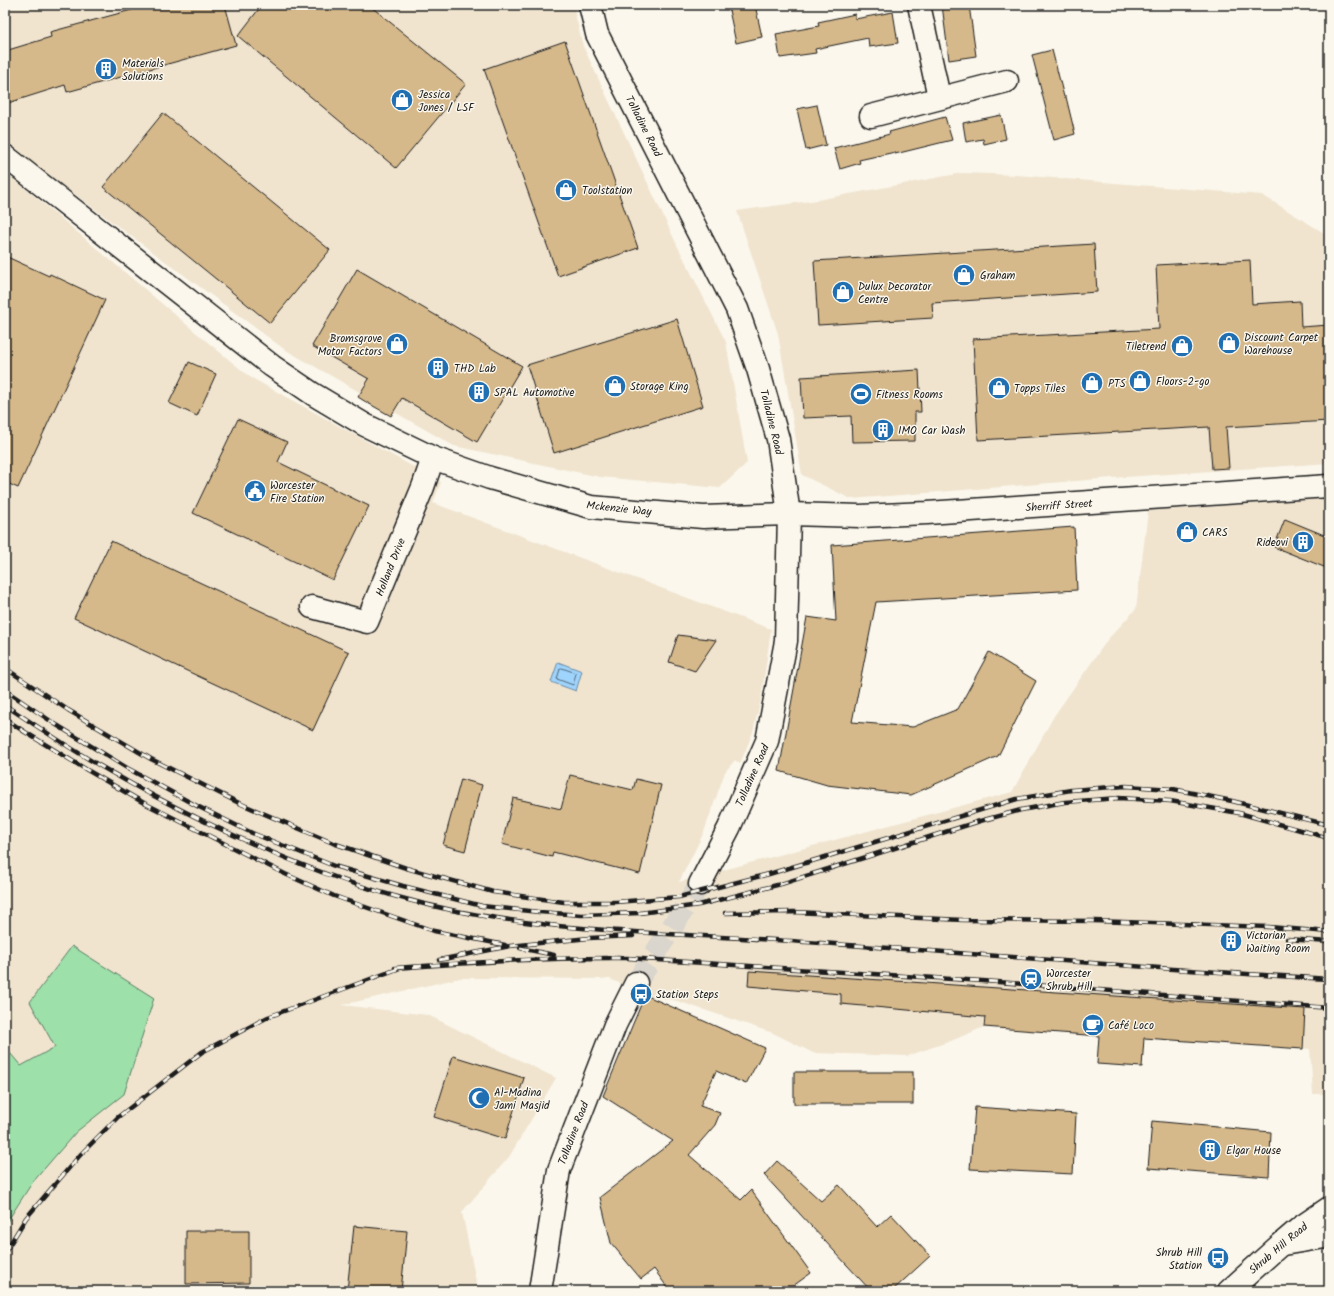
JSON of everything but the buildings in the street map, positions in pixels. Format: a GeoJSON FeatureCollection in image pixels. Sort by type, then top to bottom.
{"type":"FeatureCollection","features":[{"type":"Feature","properties":{"kind":"street","name":"Tolladine Road"},"geometry":{"type":"LineString","coordinates":[[590,5],[597,34],[738,309],[778,439],[789,514],[786,641],[768,741],[729,828],[700,884]]}},
{"type":"Feature","properties":{"kind":"street"},"geometry":{"type":"LineString","coordinates":[[919,5],[939,98]]}},
{"type":"Feature","properties":{"kind":"street"},"geometry":{"type":"LineString","coordinates":[[871,116],[1007,81]]}},
{"type":"Feature","properties":{"kind":"street","name":"Mckenzie Way"},"geometry":{"type":"LineString","coordinates":[[5,156],[272,366],[313,394],[366,425],[433,458],[490,478],[591,507],[703,516],[789,514]]}},
{"type":"Feature","properties":{"kind":"street","name":"Holland Drive"},"geometry":{"type":"LineString","coordinates":[[312,607],[367,622],[433,458]]}},
{"type":"Feature","properties":{"kind":"street","name":"Sherriff Street"},"geometry":{"type":"LineString","coordinates":[[789,514],[860,516],[927,513],[1329,486]]}},
{"type":"Feature","properties":{"kind":"street","name":"Tolladine Road"},"geometry":{"type":"LineString","coordinates":[[540,1291],[559,1170],[615,1025],[636,983]]}},
{"type":"Feature","properties":{"kind":"street","name":"Shrub Hill Road"},"geometry":{"type":"LineString","coordinates":[[1229,1291],[1280,1244],[1301,1227],[1329,1208]]}},
{"type":"Feature","properties":{"kind":"street"},"geometry":{"type":"LineString","coordinates":[[1280,1244],[1325,1236],[1329,1238]]}},
{"type":"Feature","properties":{"kind":"shaded area"},"geometry":{"type":"Polygon","coordinates":[[[5,5],[443,5],[445,8],[484,5],[573,5],[583,46],[677,245],[726,342],[747,463],[720,488],[600,477],[454,446],[284,349],[5,143],[5,5]]]}},
{"type":"Feature","properties":{"kind":"shaded area"},"geometry":{"type":"Polygon","coordinates":[[[5,171],[250,377],[441,482],[433,503],[771,629],[761,699],[753,732],[740,764],[735,760],[725,772],[704,832],[679,882],[1012,792],[1054,716],[1108,639],[1136,609],[1148,511],[1329,498],[1329,1094],[1313,1094],[1310,1049],[1144,1038],[1142,1067],[1097,1064],[1099,1036],[984,1027],[951,1041],[907,1056],[813,1053],[773,1033],[677,1001],[645,995],[610,979],[460,978],[342,1005],[428,1015],[556,1078],[509,1157],[462,1212],[478,1291],[5,1291],[5,171]]]}},
{"type":"Feature","properties":{"kind":"shaded area"},"geometry":{"type":"Polygon","coordinates":[[[962,173],[1017,175],[1262,195],[1329,236],[1329,463],[1112,478],[851,499],[802,475],[778,334],[737,211],[817,200],[962,173]]]}},
{"type":"Feature","properties":{"kind":"green space"},"geometry":{"type":"Polygon","coordinates":[[[72,946],[154,998],[124,1094],[76,1132],[32,1183],[5,1225],[5,1047],[21,1066],[55,1047],[30,1002],[72,946]]]}},
{"type":"Feature","properties":{"kind":"water"},"geometry":{"type":"Polygon","coordinates":[[[558,662],[582,671],[576,691],[551,682],[558,662]]]}},
{"type":"Feature","properties":{"kind":"tunnel"},"geometry":{"type":"LineString","coordinates":[[636,983],[700,884]]}},
{"type":"Feature","properties":{"kind":"railway"},"geometry":{"type":"LineString","coordinates":[[5,668],[68,710],[151,759],[239,803],[333,843],[406,868],[493,892],[564,902],[616,902],[679,897],[769,874],[1017,799],[1071,790],[1126,786],[1173,789],[1232,801],[1329,825]]}},
{"type":"Feature","properties":{"kind":"railway"},"geometry":{"type":"LineString","coordinates":[[5,690],[55,724],[127,768],[197,806],[252,833],[334,866],[403,886],[482,906],[582,915],[640,913],[699,905],[781,884],[980,821],[1021,810],[1065,802],[1119,798],[1170,801],[1239,813],[1329,838]]}},
{"type":"Feature","properties":{"kind":"railway"},"geometry":{"type":"LineString","coordinates":[[5,705],[74,750],[128,782],[177,808],[236,836],[281,856],[348,882],[394,896],[443,908],[541,924],[591,929],[791,941],[1195,971],[1329,979]]}},
{"type":"Feature","properties":{"kind":"railway"},"geometry":{"type":"LineString","coordinates":[[5,719],[87,770],[144,803],[285,874],[334,896],[434,931],[505,945]]}},
{"type":"Feature","properties":{"kind":"railway"},"geometry":{"type":"LineString","coordinates":[[725,913],[794,912],[963,920],[1094,921],[1269,927],[1329,932]]}},
{"type":"Feature","properties":{"kind":"railway"},"geometry":{"type":"LineString","coordinates":[[439,960],[510,946],[589,938],[633,936]]}},
{"type":"Feature","properties":{"kind":"railway"},"geometry":{"type":"LineString","coordinates":[[1287,939],[1329,942]]}},
{"type":"Feature","properties":{"kind":"railway"},"geometry":{"type":"LineString","coordinates":[[520,948],[554,955]]}},
{"type":"Feature","properties":{"kind":"railway"},"geometry":{"type":"LineString","coordinates":[[395,968],[511,960],[627,958],[998,982],[1329,1008]]}},
{"type":"Feature","properties":{"kind":"railway"},"geometry":{"type":"LineString","coordinates":[[5,1252],[26,1218],[81,1154],[118,1117],[202,1052],[268,1017],[400,968]]}},
{"type":"Feature","properties":{"kind":"place","name":"Materials Solutions"},"geometry":{"type":"Point","coordinates":[106,69]}},
{"type":"Feature","properties":{"kind":"place","name":"Jessica Jones / LSF"},"geometry":{"type":"Point","coordinates":[402,100]}},
{"type":"Feature","properties":{"kind":"place","name":"Toolstation"},"geometry":{"type":"Point","coordinates":[566,190]}},
{"type":"Feature","properties":{"kind":"place","name":"Graham"},"geometry":{"type":"Point","coordinates":[964,275]}},
{"type":"Feature","properties":{"kind":"place","name":"Dulux Decorator Centre"},"geometry":{"type":"Point","coordinates":[843,292]}},
{"type":"Feature","properties":{"kind":"place","name":"Discount Carpet Warehouse"},"geometry":{"type":"Point","coordinates":[1229,343]}},
{"type":"Feature","properties":{"kind":"place","name":"Bromsgrove Motor Factors"},"geometry":{"type":"Point","coordinates":[397,344]}},
{"type":"Feature","properties":{"kind":"place","name":"Tiletrend"},"geometry":{"type":"Point","coordinates":[1182,346]}},
{"type":"Feature","properties":{"kind":"place","name":"THD Lab"},"geometry":{"type":"Point","coordinates":[438,368]}},
{"type":"Feature","properties":{"kind":"place","name":"Floors-2-go"},"geometry":{"type":"Point","coordinates":[1140,381]}},
{"type":"Feature","properties":{"kind":"place","name":"PTS"},"geometry":{"type":"Point","coordinates":[1092,383]}},
{"type":"Feature","properties":{"kind":"place","name":"Storage King"},"geometry":{"type":"Point","coordinates":[615,386]}},
{"type":"Feature","properties":{"kind":"place","name":"Topps Tiles"},"geometry":{"type":"Point","coordinates":[999,388]}},
{"type":"Feature","properties":{"kind":"place","name":"SPAL Automotive"},"geometry":{"type":"Point","coordinates":[479,392]}},
{"type":"Feature","properties":{"kind":"place","name":"Fitness Rooms"},"geometry":{"type":"Point","coordinates":[861,394]}},
{"type":"Feature","properties":{"kind":"place","name":"IMO Car Wash"},"geometry":{"type":"Point","coordinates":[883,430]}},
{"type":"Feature","properties":{"kind":"place","name":"Worcester Fire Station"},"geometry":{"type":"Point","coordinates":[255,491]}},
{"type":"Feature","properties":{"kind":"place","name":"CARS"},"geometry":{"type":"Point","coordinates":[1187,532]}},
{"type":"Feature","properties":{"kind":"place","name":"Rideovi"},"geometry":{"type":"Point","coordinates":[1303,542]}},
{"type":"Feature","properties":{"kind":"place","name":"Victorian Waiting Room"},"geometry":{"type":"Point","coordinates":[1231,941]}},
{"type":"Feature","properties":{"kind":"place","name":"Worcester Shrub Hill"},"geometry":{"type":"Point","coordinates":[1031,979]}},
{"type":"Feature","properties":{"kind":"place","name":"Station Steps"},"geometry":{"type":"Point","coordinates":[641,994]}},
{"type":"Feature","properties":{"kind":"place","name":"Café Loco"},"geometry":{"type":"Point","coordinates":[1093,1025]}},
{"type":"Feature","properties":{"kind":"place","name":"Al-Madina Jami Masjid"},"geometry":{"type":"Point","coordinates":[479,1098]}},
{"type":"Feature","properties":{"kind":"place","name":"Elgar House"},"geometry":{"type":"Point","coordinates":[1210,1150]}},
{"type":"Feature","properties":{"kind":"place","name":"Shrub Hill Station"},"geometry":{"type":"Point","coordinates":[1218,1258]}}]}
